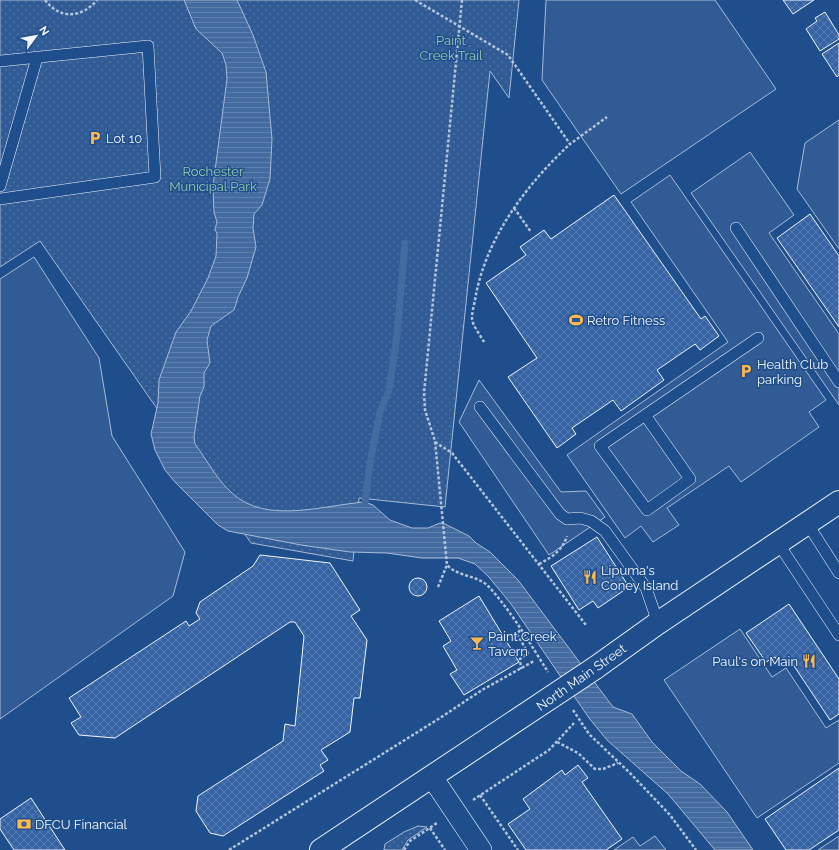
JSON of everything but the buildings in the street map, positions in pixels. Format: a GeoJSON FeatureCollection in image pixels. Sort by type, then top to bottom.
{"type":"FeatureCollection","features":[{"type":"Feature","properties":{"kind":"main road","name":"North Main Street"},"geometry":{"type":"LineString","coordinates":[[321,850],[595,668],[658,623],[839,502]]}},
{"type":"Feature","properties":{"kind":"street"},"geometry":{"type":"LineString","coordinates":[[432,777],[481,850]]}},
{"type":"Feature","properties":{"kind":"lane"},"geometry":{"type":"LineString","coordinates":[[0,61],[148,46],[155,176],[0,199]]}},
{"type":"Feature","properties":{"kind":"lane"},"geometry":{"type":"LineString","coordinates":[[0,186],[37,58]]}},
{"type":"Feature","properties":{"kind":"lane"},"geometry":{"type":"LineString","coordinates":[[736,228],[839,382]]}},
{"type":"Feature","properties":{"kind":"lane"},"geometry":{"type":"LineString","coordinates":[[645,415],[690,479],[648,510],[600,446],[645,415],[758,338]]}},
{"type":"Feature","properties":{"kind":"lane"},"geometry":{"type":"LineString","coordinates":[[480,407],[560,514],[567,519],[580,518],[591,521],[605,531],[646,588],[658,623]]}},
{"type":"Feature","properties":{"kind":"lane"},"geometry":{"type":"LineString","coordinates":[[807,523],[839,573]]}},
{"type":"Feature","properties":{"kind":"lane"},"geometry":{"type":"LineString","coordinates":[[778,543],[839,635]]}},
{"type":"Feature","properties":{"kind":"path"},"geometry":{"type":"LineString","coordinates":[[45,0],[53,9],[72,15],[82,13],[90,8],[97,0]]}},
{"type":"Feature","properties":{"kind":"path"},"geometry":{"type":"LineString","coordinates":[[416,0],[459,28],[508,55],[570,144]]}},
{"type":"Feature","properties":{"kind":"path"},"geometry":{"type":"LineString","coordinates":[[438,587],[447,565],[435,442],[426,410],[424,393],[462,0]]}},
{"type":"Feature","properties":{"kind":"path"},"geometry":{"type":"LineString","coordinates":[[484,342],[471,319],[476,291],[485,262],[514,208],[550,162],[570,144],[607,117]]}},
{"type":"Feature","properties":{"kind":"path"},"geometry":{"type":"LineString","coordinates":[[514,208],[531,232]]}},
{"type":"Feature","properties":{"kind":"path"},"geometry":{"type":"LineString","coordinates":[[435,442],[452,453],[586,625]]}},
{"type":"Feature","properties":{"kind":"path"},"geometry":{"type":"LineString","coordinates":[[539,564],[550,558],[562,547],[568,538],[567,519]]}},
{"type":"Feature","properties":{"kind":"path"},"geometry":{"type":"LineString","coordinates":[[520,630],[517,634],[528,654],[520,659],[521,670]]}},
{"type":"Feature","properties":{"kind":"path"},"geometry":{"type":"LineString","coordinates":[[229,850],[440,718],[482,690],[521,670],[534,661]]}},
{"type":"Feature","properties":{"kind":"path"},"geometry":{"type":"LineString","coordinates":[[404,850],[410,841],[549,750],[574,724]]}},
{"type":"Feature","properties":{"kind":"path"},"geometry":{"type":"LineString","coordinates":[[557,742],[578,753],[595,769],[603,769],[618,763]]}},
{"type":"Feature","properties":{"kind":"path"},"geometry":{"type":"LineString","coordinates":[[480,795],[518,850]]}},
{"type":"Feature","properties":{"kind":"path"},"geometry":{"type":"LineString","coordinates":[[430,828],[445,850]]}},
{"type":"Feature","properties":{"kind":"shaded area"},"geometry":{"type":"Polygon","coordinates":[[[184,0],[237,0],[253,35],[266,72],[272,139],[270,179],[262,205],[254,214],[253,228],[256,247],[247,278],[234,310],[211,326],[207,340],[210,363],[204,373],[204,387],[200,396],[194,437],[195,444],[227,488],[246,503],[261,508],[278,511],[296,511],[365,502],[373,505],[390,520],[412,528],[428,528],[440,523],[469,536],[476,543],[490,552],[518,580],[613,707],[632,714],[652,742],[681,771],[700,784],[727,812],[753,850],[715,850],[668,794],[607,740],[589,718],[511,604],[488,576],[475,564],[458,558],[422,558],[387,553],[350,552],[301,545],[228,531],[218,525],[165,470],[155,450],[151,434],[158,403],[159,380],[176,332],[191,311],[208,278],[216,256],[217,234],[215,229],[217,222],[214,212],[213,186],[227,79],[226,65],[222,53],[196,29],[184,0]]]}},
{"type":"Feature","properties":{"kind":"shaded area"},"geometry":{"type":"Polygon","coordinates":[[[546,0],[715,0],[776,89],[621,194],[542,80],[546,0]]]}},
{"type":"Feature","properties":{"kind":"shaded area"},"geometry":{"type":"Polygon","coordinates":[[[839,120],[839,249],[797,189],[805,143],[839,120]]]}},
{"type":"Feature","properties":{"kind":"shaded area"},"geometry":{"type":"Polygon","coordinates":[[[750,152],[794,215],[769,233],[839,334],[839,405],[691,193],[750,152]]]}},
{"type":"Feature","properties":{"kind":"shaded area","name":"Health Club parking"},"geometry":{"type":"Polygon","coordinates":[[[670,175],[826,400],[809,412],[819,427],[741,482],[729,466],[667,508],[679,525],[653,542],[641,526],[625,538],[567,455],[728,342],[631,202],[670,175]]]}},
{"type":"Feature","properties":{"kind":"shaded area"},"geometry":{"type":"Polygon","coordinates":[[[34,257],[99,358],[112,436],[185,552],[173,596],[0,719],[0,279],[34,257]]]}},
{"type":"Feature","properties":{"kind":"shaded area"},"geometry":{"type":"Polygon","coordinates":[[[479,380],[561,492],[586,491],[605,517],[549,555],[459,422],[479,380]]]}},
{"type":"Feature","properties":{"kind":"shaded area"},"geometry":{"type":"Polygon","coordinates":[[[740,629],[772,677],[786,668],[826,728],[839,720],[839,763],[757,818],[664,680],[740,629]]]}},
{"type":"Feature","properties":{"kind":"shaded area"},"geometry":{"type":"Polygon","coordinates":[[[655,836],[666,850],[614,850],[633,837],[640,846],[655,836]]]}},
{"type":"Feature","properties":{"kind":"shaded area"},"geometry":{"type":"Polygon","coordinates":[[[839,836],[839,850],[818,850],[839,836]]]}},
{"type":"Feature","properties":{"kind":"green space","name":"Rochester Municipal Park"},"geometry":{"type":"Polygon","coordinates":[[[0,0],[519,0],[509,98],[490,71],[445,507],[359,498],[353,561],[251,543],[40,241],[0,267],[0,0]]]}},
{"type":"Feature","properties":{"kind":"green space"},"geometry":{"type":"Polygon","coordinates":[[[418,826],[427,827],[408,840],[402,850],[384,850],[385,844],[404,832],[418,826]]]}},
{"type":"Feature","properties":{"kind":"waterway"},"geometry":{"type":"LineString","coordinates":[[365,502],[370,463],[380,412],[389,390],[397,335],[405,243]]}},
{"type":"Feature","properties":{"kind":"place","name":"Lot 10"},"geometry":{"type":"Point","coordinates":[95,138]}},
{"type":"Feature","properties":{"kind":"place","name":"Retro Fitness"},"geometry":{"type":"Point","coordinates":[576,320]}},
{"type":"Feature","properties":{"kind":"place","name":"Health Club parking"},"geometry":{"type":"Point","coordinates":[746,371]}},
{"type":"Feature","properties":{"kind":"place","name":"Lipuma's Coney Island"},"geometry":{"type":"Point","coordinates":[590,577]}},
{"type":"Feature","properties":{"kind":"place","name":"Paint Creek Tavern"},"geometry":{"type":"Point","coordinates":[477,643]}},
{"type":"Feature","properties":{"kind":"place","name":"Paul's on Main"},"geometry":{"type":"Point","coordinates":[809,661]}},
{"type":"Feature","properties":{"kind":"place","name":"DFCU Financial"},"geometry":{"type":"Point","coordinates":[24,824]}},
{"type":"Feature","properties":{"kind":"park label","name":"Paint Creek Trail"},"geometry":{"type":"Point","coordinates":[451,48]}}]}
